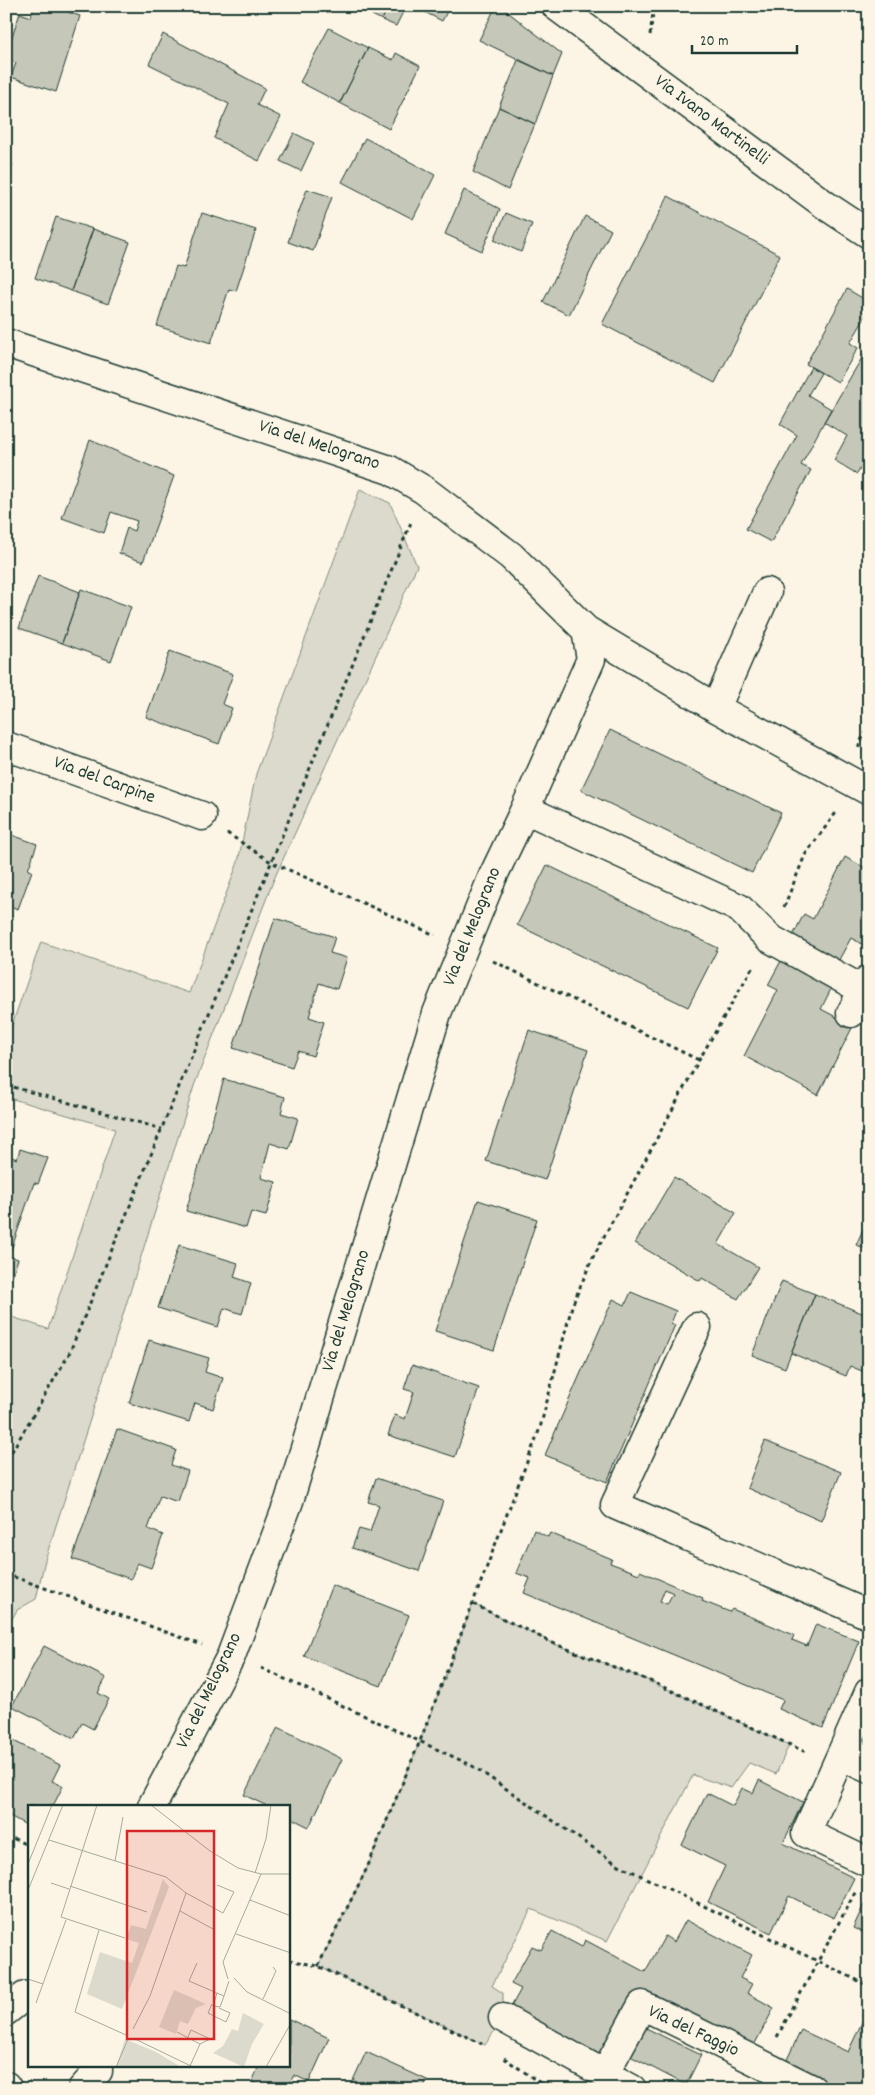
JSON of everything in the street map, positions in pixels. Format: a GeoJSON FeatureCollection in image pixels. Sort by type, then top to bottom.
{"type":"FeatureCollection","features":[{"type":"Feature","properties":{"kind":"street","name":"Via Ivano Martinelli"},"geometry":{"type":"LineString","coordinates":[[556,6],[828,207],[869,234]]}},
{"type":"Feature","properties":{"kind":"street","name":"Via del Melograno"},"geometry":{"type":"LineString","coordinates":[[6,343],[390,470],[424,490],[511,556],[586,630],[716,708],[863,788]]}},
{"type":"Feature","properties":{"kind":"street"},"geometry":{"type":"LineString","coordinates":[[716,708],[767,592]]}},
{"type":"Feature","properties":{"kind":"street","name":"Via del Melograno"},"geometry":{"type":"LineString","coordinates":[[153,1805],[231,1656],[289,1501],[437,1013],[493,876],[525,809],[591,659],[586,630]]}},
{"type":"Feature","properties":{"kind":"street","name":"Via del Carpine"},"geometry":{"type":"LineString","coordinates":[[6,746],[202,816]]}},
{"type":"Feature","properties":{"kind":"street"},"geometry":{"type":"LineString","coordinates":[[525,809],[739,908],[769,938],[861,994]]}},
{"type":"Feature","properties":{"kind":"street"},"geometry":{"type":"LineString","coordinates":[[697,1327],[615,1505],[869,1615]]}},
{"type":"Feature","properties":{"kind":"street"},"geometry":{"type":"LineString","coordinates":[[864,1874],[806,1833],[869,1692]]}},
{"type":"Feature","properties":{"kind":"street"},"geometry":{"type":"LineString","coordinates":[[848,1739],[858,1764],[869,1769]]}},
{"type":"Feature","properties":{"kind":"street"},"geometry":{"type":"LineString","coordinates":[[6,2011],[28,1995]]}},
{"type":"Feature","properties":{"kind":"street","name":"Via del Faggio"},"geometry":{"type":"LineString","coordinates":[[605,2073],[642,2006],[812,2089]]}},
{"type":"Feature","properties":{"kind":"street"},"geometry":{"type":"LineString","coordinates":[[503,2018],[632,2089]]}},
{"type":"Feature","properties":{"kind":"street"},"geometry":{"type":"LineString","coordinates":[[82,2089],[98,2068]]}},
{"type":"Feature","properties":{"kind":"path"},"geometry":{"type":"LineString","coordinates":[[650,37],[654,6]]}},
{"type":"Feature","properties":{"kind":"path"},"geometry":{"type":"LineString","coordinates":[[6,1468],[12,1451],[69,1354],[424,490]]}},
{"type":"Feature","properties":{"kind":"path"},"geometry":{"type":"LineString","coordinates":[[318,1966],[367,1868],[420,1741],[540,1428],[572,1306],[592,1259],[699,1060],[777,924],[805,854],[863,788],[859,743],[869,729]]}},
{"type":"Feature","properties":{"kind":"path"},"geometry":{"type":"LineString","coordinates":[[202,816],[271,862]]}},
{"type":"Feature","properties":{"kind":"path"},"geometry":{"type":"LineString","coordinates":[[6,1085],[162,1129]]}},
{"type":"Feature","properties":{"kind":"path"},"geometry":{"type":"LineString","coordinates":[[6,1574],[276,1674],[471,1765],[617,1864],[869,1986]]}},
{"type":"Feature","properties":{"kind":"path"},"geometry":{"type":"LineString","coordinates":[[473,1604],[555,1644],[650,1681],[760,1732],[837,1764]]}},
{"type":"Feature","properties":{"kind":"path"},"geometry":{"type":"LineString","coordinates":[[6,1835],[28,1846]]}},
{"type":"Feature","properties":{"kind":"path"},"geometry":{"type":"LineString","coordinates":[[762,2064],[864,1874]]}},
{"type":"Feature","properties":{"kind":"path"},"geometry":{"type":"LineString","coordinates":[[290,1960],[318,1966],[484,2045],[503,2018]]}},
{"type":"Feature","properties":{"kind":"path"},"geometry":{"type":"LineString","coordinates":[[501,2056],[549,2089]]}},
{"type":"Feature","properties":{"kind":"shaded area"},"geometry":{"type":"Polygon","coordinates":[[[360,489],[390,503],[417,566],[274,879],[194,1086],[45,1560],[36,1599],[17,1610],[6,1630],[6,1315],[48,1329],[115,1129],[6,1097],[6,1042],[41,942],[189,993],[238,862],[256,774],[360,489]]]}},
{"type":"Feature","properties":{"kind":"shaded area"},"geometry":{"type":"Polygon","coordinates":[[[473,1604],[555,1644],[650,1681],[789,1745],[776,1774],[749,1763],[731,1788],[693,1775],[607,1941],[531,1909],[492,1986],[503,1993],[503,2018],[485,2045],[318,1966],[367,1868],[420,1741],[473,1604]]]}},
{"type":"Feature","properties":{"kind":"building"},"geometry":{"type":"Polygon","coordinates":[[[34,6],[50,6],[80,16],[56,92],[11,77],[16,63],[6,60],[20,13],[31,17],[34,6]]]}},
{"type":"Feature","properties":{"kind":"building"},"geometry":{"type":"Polygon","coordinates":[[[376,6],[388,6],[382,20],[372,15],[376,6]]]}},
{"type":"Feature","properties":{"kind":"building"},"geometry":{"type":"Polygon","coordinates":[[[388,6],[405,8],[396,26],[382,20],[388,6]]]}},
{"type":"Feature","properties":{"kind":"building"},"geometry":{"type":"Polygon","coordinates":[[[413,6],[450,6],[442,21],[413,6]]]}},
{"type":"Feature","properties":{"kind":"building"},"geometry":{"type":"Polygon","coordinates":[[[496,6],[500,6],[562,54],[553,76],[479,40],[496,6]]]}},
{"type":"Feature","properties":{"kind":"building"},"geometry":{"type":"Polygon","coordinates":[[[329,28],[368,48],[340,103],[300,82],[329,28]]]}},
{"type":"Feature","properties":{"kind":"building"},"geometry":{"type":"Polygon","coordinates":[[[163,34],[265,88],[257,105],[281,117],[259,161],[214,138],[229,104],[149,64],[163,34]]]}},
{"type":"Feature","properties":{"kind":"building"},"geometry":{"type":"Polygon","coordinates":[[[368,48],[393,60],[396,53],[420,66],[389,129],[340,103],[368,48]]]}},
{"type":"Feature","properties":{"kind":"building"},"geometry":{"type":"Polygon","coordinates":[[[518,60],[553,76],[535,124],[499,107],[518,60]]]}},
{"type":"Feature","properties":{"kind":"building"},"geometry":{"type":"Polygon","coordinates":[[[499,107],[535,124],[508,190],[473,172],[499,107]]]}},
{"type":"Feature","properties":{"kind":"building"},"geometry":{"type":"Polygon","coordinates":[[[294,133],[314,143],[301,171],[280,161],[294,133]]]}},
{"type":"Feature","properties":{"kind":"building"},"geometry":{"type":"Polygon","coordinates":[[[365,138],[435,175],[413,219],[342,182],[365,138]]]}},
{"type":"Feature","properties":{"kind":"building"},"geometry":{"type":"Polygon","coordinates":[[[6,162],[13,164],[6,185],[6,162]]]}},
{"type":"Feature","properties":{"kind":"building"},"geometry":{"type":"Polygon","coordinates":[[[307,189],[332,197],[313,251],[288,242],[307,189]]]}},
{"type":"Feature","properties":{"kind":"building"},"geometry":{"type":"Polygon","coordinates":[[[464,190],[500,209],[482,251],[445,234],[464,190]]]}},
{"type":"Feature","properties":{"kind":"building"},"geometry":{"type":"Polygon","coordinates":[[[668,196],[780,255],[715,383],[602,324],[668,196]]]}},
{"type":"Feature","properties":{"kind":"building"},"geometry":{"type":"Polygon","coordinates":[[[202,213],[256,230],[236,291],[229,289],[211,343],[157,326],[176,266],[184,268],[202,213]]]}},
{"type":"Feature","properties":{"kind":"building"},"geometry":{"type":"Polygon","coordinates":[[[506,213],[532,224],[521,252],[494,240],[506,213]]]}},
{"type":"Feature","properties":{"kind":"building"},"geometry":{"type":"Polygon","coordinates":[[[585,216],[611,230],[569,315],[543,302],[585,216]]]}},
{"type":"Feature","properties":{"kind":"building"},"geometry":{"type":"Polygon","coordinates":[[[56,217],[93,229],[71,291],[35,278],[56,217]]]}},
{"type":"Feature","properties":{"kind":"building"},"geometry":{"type":"Polygon","coordinates":[[[93,229],[130,242],[108,304],[71,291],[93,229]]]}},
{"type":"Feature","properties":{"kind":"building"},"geometry":{"type":"Polygon","coordinates":[[[847,289],[869,302],[869,311],[850,343],[858,348],[838,382],[806,364],[847,289]]]}},
{"type":"Feature","properties":{"kind":"building"},"geometry":{"type":"Polygon","coordinates":[[[869,346],[869,455],[857,474],[834,460],[847,436],[824,422],[869,346]]]}},
{"type":"Feature","properties":{"kind":"building"},"geometry":{"type":"Polygon","coordinates":[[[811,367],[821,373],[808,395],[831,409],[801,465],[811,470],[771,542],[746,529],[797,435],[780,424],[811,367]]]}},
{"type":"Feature","properties":{"kind":"building"},"geometry":{"type":"Polygon","coordinates":[[[90,440],[174,476],[143,562],[119,553],[127,528],[134,531],[137,521],[111,512],[104,533],[62,518],[90,440]]]}},
{"type":"Feature","properties":{"kind":"building"},"geometry":{"type":"Polygon","coordinates":[[[869,494],[869,509],[863,505],[869,494]]]}},
{"type":"Feature","properties":{"kind":"building"},"geometry":{"type":"Polygon","coordinates":[[[38,576],[80,592],[62,643],[19,628],[38,576]]]}},
{"type":"Feature","properties":{"kind":"building"},"geometry":{"type":"Polygon","coordinates":[[[81,589],[131,607],[111,661],[62,643],[81,589]]]}},
{"type":"Feature","properties":{"kind":"building"},"geometry":{"type":"Polygon","coordinates":[[[170,651],[233,674],[222,704],[232,708],[219,744],[146,717],[170,651]]]}},
{"type":"Feature","properties":{"kind":"building"},"geometry":{"type":"Polygon","coordinates":[[[610,730],[781,813],[752,873],[581,790],[610,730]]]}},
{"type":"Feature","properties":{"kind":"building"},"geometry":{"type":"Polygon","coordinates":[[[6,829],[10,830],[9,834],[37,844],[28,870],[32,871],[18,909],[6,905],[6,829]]]}},
{"type":"Feature","properties":{"kind":"building"},"geometry":{"type":"Polygon","coordinates":[[[845,857],[869,870],[869,948],[851,938],[836,965],[790,941],[804,914],[813,919],[845,857]]]}},
{"type":"Feature","properties":{"kind":"building"},"geometry":{"type":"Polygon","coordinates":[[[547,865],[718,948],[688,1007],[517,925],[547,865]]]}},
{"type":"Feature","properties":{"kind":"building"},"geometry":{"type":"Polygon","coordinates":[[[275,918],[335,937],[330,953],[347,958],[337,989],[319,983],[309,1017],[324,1022],[313,1056],[298,1051],[292,1067],[233,1048],[275,918]]]}},
{"type":"Feature","properties":{"kind":"building"},"geometry":{"type":"Polygon","coordinates":[[[782,959],[833,985],[821,1009],[853,1026],[818,1095],[744,1056],[778,990],[768,985],[782,959]]]}},
{"type":"Feature","properties":{"kind":"building"},"geometry":{"type":"Polygon","coordinates":[[[529,1030],[588,1050],[545,1180],[486,1161],[529,1030]]]}},
{"type":"Feature","properties":{"kind":"building"},"geometry":{"type":"Polygon","coordinates":[[[224,1079],[285,1097],[281,1113],[298,1118],[289,1149],[270,1143],[261,1178],[276,1182],[266,1216],[251,1212],[246,1228],[186,1211],[224,1079]]]}},
{"type":"Feature","properties":{"kind":"building"},"geometry":{"type":"Polygon","coordinates":[[[20,1149],[48,1158],[38,1184],[34,1183],[9,1256],[18,1259],[8,1288],[6,1287],[6,1155],[17,1159],[20,1149]]]}},
{"type":"Feature","properties":{"kind":"building"},"geometry":{"type":"Polygon","coordinates":[[[674,1177],[736,1213],[718,1244],[758,1267],[738,1299],[702,1278],[700,1281],[635,1243],[674,1177]]]}},
{"type":"Feature","properties":{"kind":"building"},"geometry":{"type":"Polygon","coordinates":[[[478,1200],[537,1219],[494,1350],[435,1331],[478,1200]]]}},
{"type":"Feature","properties":{"kind":"building"},"geometry":{"type":"Polygon","coordinates":[[[869,1216],[869,1250],[856,1245],[869,1216]]]}},
{"type":"Feature","properties":{"kind":"building"},"geometry":{"type":"Polygon","coordinates":[[[179,1245],[238,1263],[234,1277],[251,1283],[242,1314],[224,1308],[218,1327],[158,1308],[179,1245]]]}},
{"type":"Feature","properties":{"kind":"building"},"geometry":{"type":"Polygon","coordinates":[[[782,1281],[815,1294],[785,1368],[752,1355],[782,1281]]]}},
{"type":"Feature","properties":{"kind":"building"},"geometry":{"type":"Polygon","coordinates":[[[631,1292],[676,1311],[671,1323],[675,1325],[607,1482],[545,1455],[613,1299],[625,1305],[631,1292]]]}},
{"type":"Feature","properties":{"kind":"building"},"geometry":{"type":"Polygon","coordinates":[[[815,1294],[869,1316],[869,1374],[850,1366],[846,1376],[791,1353],[815,1294]]]}},
{"type":"Feature","properties":{"kind":"building"},"geometry":{"type":"Polygon","coordinates":[[[149,1340],[209,1358],[205,1372],[223,1378],[213,1409],[195,1403],[189,1422],[129,1403],[149,1340]]]}},
{"type":"Feature","properties":{"kind":"building"},"geometry":{"type":"Polygon","coordinates":[[[412,1365],[479,1388],[455,1457],[388,1435],[395,1415],[405,1419],[414,1392],[404,1389],[412,1365]]]}},
{"type":"Feature","properties":{"kind":"building"},"geometry":{"type":"Polygon","coordinates":[[[117,1429],[176,1450],[171,1465],[188,1471],[178,1502],[160,1496],[148,1529],[163,1535],[151,1568],[137,1563],[131,1579],[72,1559],[117,1429]]]}},
{"type":"Feature","properties":{"kind":"building"},"geometry":{"type":"Polygon","coordinates":[[[765,1441],[841,1472],[821,1521],[747,1488],[765,1441]]]}},
{"type":"Feature","properties":{"kind":"building"},"geometry":{"type":"Polygon","coordinates":[[[376,1478],[443,1501],[419,1571],[352,1548],[359,1529],[370,1532],[379,1505],[368,1502],[376,1478]]]}},
{"type":"Feature","properties":{"kind":"building"},"geometry":{"type":"Polygon","coordinates":[[[534,1530],[548,1537],[550,1533],[612,1559],[610,1563],[639,1574],[640,1571],[703,1598],[702,1601],[730,1612],[732,1609],[794,1635],[792,1640],[807,1646],[816,1624],[859,1641],[823,1728],[779,1709],[783,1700],[524,1593],[530,1578],[516,1573],[534,1530]],[[665,1589],[660,1601],[667,1604],[673,1593],[665,1589]]]}},
{"type":"Feature","properties":{"kind":"building"},"geometry":{"type":"Polygon","coordinates":[[[332,1585],[409,1615],[381,1686],[304,1656],[332,1585]]]}},
{"type":"Feature","properties":{"kind":"building"},"geometry":{"type":"Polygon","coordinates":[[[44,1646],[106,1678],[98,1693],[109,1699],[93,1729],[82,1723],[74,1738],[12,1706],[44,1646]]]}},
{"type":"Feature","properties":{"kind":"building"},"geometry":{"type":"Polygon","coordinates":[[[278,1727],[342,1759],[309,1827],[290,1818],[290,1805],[265,1805],[244,1795],[278,1727]]]}},
{"type":"Feature","properties":{"kind":"building"},"geometry":{"type":"Polygon","coordinates":[[[6,1737],[60,1765],[52,1781],[63,1786],[54,1805],[28,1805],[28,1826],[6,1814],[6,1737]]]}},
{"type":"Feature","properties":{"kind":"building"},"geometry":{"type":"Polygon","coordinates":[[[759,1780],[803,1802],[783,1843],[854,1878],[834,1918],[789,1896],[771,1933],[708,1902],[725,1866],[682,1845],[707,1793],[733,1806],[742,1788],[753,1793],[759,1780]]]}},
{"type":"Feature","properties":{"kind":"building"},"geometry":{"type":"Polygon","coordinates":[[[869,1896],[869,1935],[853,1928],[869,1896]]]}},
{"type":"Feature","properties":{"kind":"building"},"geometry":{"type":"Polygon","coordinates":[[[686,1920],[752,1955],[740,1978],[752,1984],[747,1993],[774,2008],[752,2049],[634,1998],[603,2056],[511,2007],[521,1989],[511,1984],[532,1946],[541,1950],[552,1931],[582,1947],[585,1940],[645,1972],[665,1936],[674,1942],[686,1920]]]}},
{"type":"Feature","properties":{"kind":"building"},"geometry":{"type":"Polygon","coordinates":[[[865,2016],[869,2018],[869,2089],[821,2089],[782,2070],[801,2030],[848,2052],[865,2016]]]}},
{"type":"Feature","properties":{"kind":"building"},"geometry":{"type":"Polygon","coordinates":[[[290,2019],[329,2038],[309,2082],[294,2075],[287,2089],[266,2089],[252,2082],[258,2068],[290,2068],[290,2019]]]}},
{"type":"Feature","properties":{"kind":"building"},"geometry":{"type":"Polygon","coordinates":[[[644,2027],[701,2055],[686,2085],[630,2056],[644,2027]]]}},
{"type":"Feature","properties":{"kind":"building"},"geometry":{"type":"Polygon","coordinates":[[[366,2052],[427,2080],[423,2089],[349,2089],[366,2052]]]}}]}
